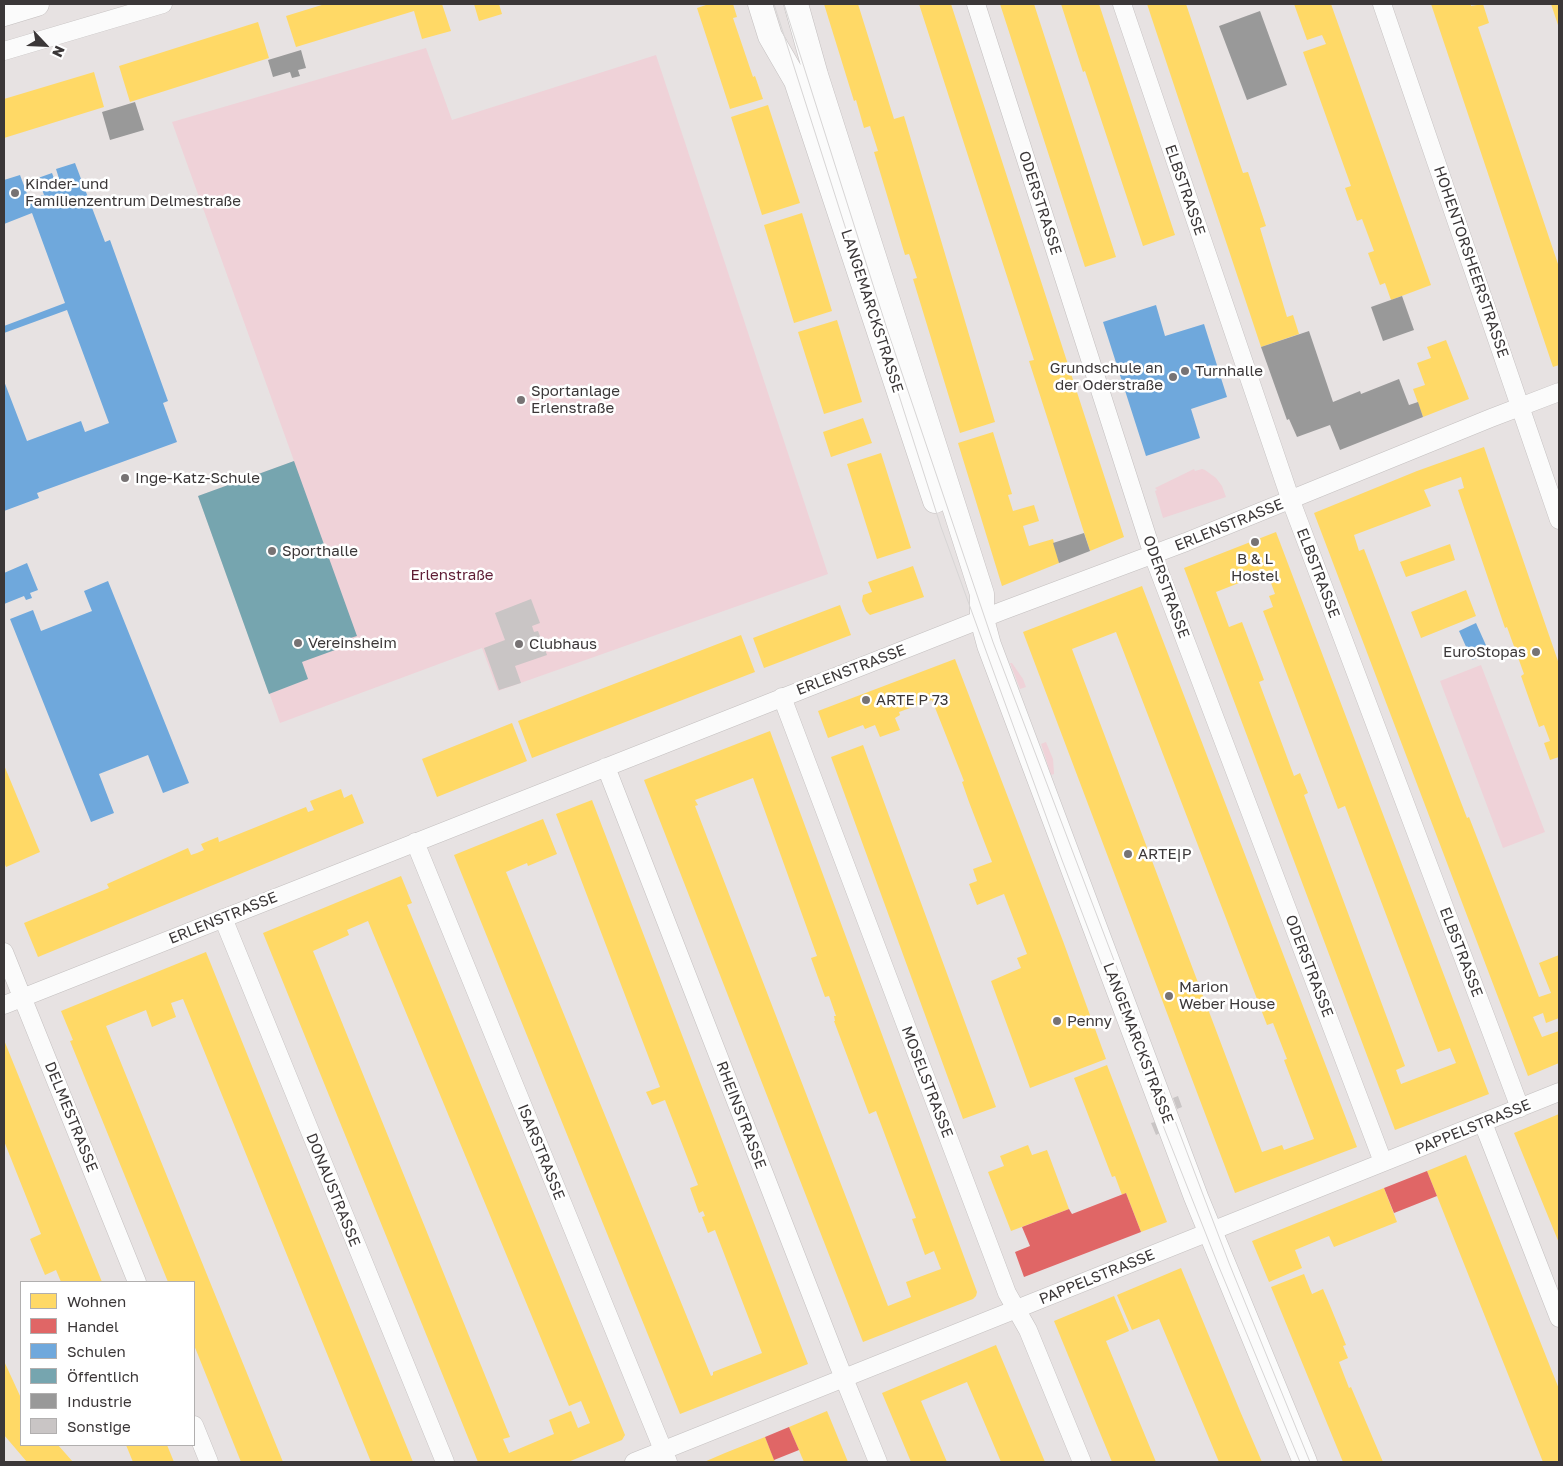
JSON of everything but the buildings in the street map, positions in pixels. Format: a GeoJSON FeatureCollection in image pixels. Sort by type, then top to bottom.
{"type":"FeatureCollection","features":[{"type":"Feature","properties":{"kind":"main road"},"geometry":{"type":"LineString","coordinates":[[4,14],[37,4]]}},
{"type":"Feature","properties":{"kind":"main road","name":"LANGEMARCKSTRASSE"},"geometry":{"type":"LineString","coordinates":[[760,4],[770,36],[796,81],[968,598],[982,619]]}},
{"type":"Feature","properties":{"kind":"main road","name":"LANGEMARCKSTRASSE"},"geometry":{"type":"LineString","coordinates":[[796,4],[816,75],[982,594],[982,619],[989,645],[1210,1231],[1305,1462]]}},
{"type":"Feature","properties":{"kind":"street"},"geometry":{"type":"LineString","coordinates":[[4,51],[163,4]]}},
{"type":"Feature","properties":{"kind":"street","name":"ODERSTRASSE"},"geometry":{"type":"LineString","coordinates":[[976,4],[1153,555],[1383,1162]]}},
{"type":"Feature","properties":{"kind":"street","name":"ELBSTRASSE"},"geometry":{"type":"LineString","coordinates":[[1122,4],[1291,501],[1520,1108]]}},
{"type":"Feature","properties":{"kind":"street","name":"HOHENTORSHEERSTRASSE"},"geometry":{"type":"LineString","coordinates":[[1382,4],[1559,520]]}},
{"type":"Feature","properties":{"kind":"street","name":"ERLENSTRASSE"},"geometry":{"type":"LineString","coordinates":[[4,1005],[782,697],[1291,501],[1520,406],[1559,392]]}},
{"type":"Feature","properties":{"kind":"street","name":"MOSELSTRASSE"},"geometry":{"type":"LineString","coordinates":[[782,697],[1003,1284],[1028,1330],[1082,1462]]}},
{"type":"Feature","properties":{"kind":"street","name":"RHEINSTRASSE"},"geometry":{"type":"LineString","coordinates":[[606,767],[878,1462]]}},
{"type":"Feature","properties":{"kind":"street","name":"ISARSTRASSE"},"geometry":{"type":"LineString","coordinates":[[415,842],[665,1457]]}},
{"type":"Feature","properties":{"kind":"street","name":"DONAUSTRASSE"},"geometry":{"type":"LineString","coordinates":[[222,918],[445,1462]]}},
{"type":"Feature","properties":{"kind":"street","name":"DELMESTRASSE"},"geometry":{"type":"LineString","coordinates":[[4,952],[137,1281]]}},
{"type":"Feature","properties":{"kind":"street","name":"PAPPELSTRASSE"},"geometry":{"type":"LineString","coordinates":[[634,1462],[665,1457],[844,1379],[1559,1092]]}},
{"type":"Feature","properties":{"kind":"street"},"geometry":{"type":"LineString","coordinates":[[1483,1123],[1559,1318]]}},
{"type":"Feature","properties":{"kind":"street"},"geometry":{"type":"LineString","coordinates":[[195,1427],[209,1462]]}},
{"type":"Feature","properties":{"kind":"green space","name":"Sportanlage Erlenstraße"},"geometry":{"type":"Polygon","coordinates":[[[426,48],[452,120],[656,55],[828,574],[498,691],[482,648],[280,723],[198,496],[294,461],[172,122],[426,48]]]}},
{"type":"Feature","properties":{"kind":"green space"},"geometry":{"type":"Polygon","coordinates":[[[1194,469],[1195,471],[1205,470],[1216,478],[1222,486],[1226,497],[1163,518],[1155,488],[1194,469]]]}},
{"type":"Feature","properties":{"kind":"green space"},"geometry":{"type":"Polygon","coordinates":[[[1010,663],[1012,663],[1023,679],[1026,687],[1020,689],[1010,663]]]}},
{"type":"Feature","properties":{"kind":"green space"},"geometry":{"type":"Polygon","coordinates":[[[1481,665],[1545,832],[1503,848],[1440,681],[1481,665]]]}},
{"type":"Feature","properties":{"kind":"green space"},"geometry":{"type":"Polygon","coordinates":[[[1046,742],[1053,759],[1054,774],[1051,775],[1041,744],[1046,742]]]}},
{"type":"Feature","properties":{"kind":"tram line"},"geometry":{"type":"LineString","coordinates":[[774,4],[941,527],[1062,860],[1164,1128],[1300,1462]]}},
{"type":"Feature","properties":{"kind":"tram line"},"geometry":{"type":"LineString","coordinates":[[784,4],[887,329],[993,642],[1229,1263],[1310,1462]]}},
{"type":"Feature","properties":{"kind":"place","name":"Kinder- und Familienzentrum Delmestraße"},"geometry":{"type":"Point","coordinates":[15,193]}},
{"type":"Feature","properties":{"kind":"place","name":"Turnhalle"},"geometry":{"type":"Point","coordinates":[1185,371]}},
{"type":"Feature","properties":{"kind":"place","name":"Grundschule an der Oderstraße"},"geometry":{"type":"Point","coordinates":[1173,377]}},
{"type":"Feature","properties":{"kind":"place","name":"Sportanlage Erlenstraße"},"geometry":{"type":"Point","coordinates":[521,400]}},
{"type":"Feature","properties":{"kind":"place","name":"Inge-Katz-Schule"},"geometry":{"type":"Point","coordinates":[125,478]}},
{"type":"Feature","properties":{"kind":"place","name":"B & L Hostel"},"geometry":{"type":"Point","coordinates":[1255,542]}},
{"type":"Feature","properties":{"kind":"place","name":"Sporthalle"},"geometry":{"type":"Point","coordinates":[272,551]}},
{"type":"Feature","properties":{"kind":"place","name":"Vereinsheim"},"geometry":{"type":"Point","coordinates":[298,643]}},
{"type":"Feature","properties":{"kind":"place","name":"Clubhaus"},"geometry":{"type":"Point","coordinates":[519,644]}},
{"type":"Feature","properties":{"kind":"place","name":"EuroStopas"},"geometry":{"type":"Point","coordinates":[1536,652]}},
{"type":"Feature","properties":{"kind":"place","name":"ARTE P 73"},"geometry":{"type":"Point","coordinates":[866,700]}},
{"type":"Feature","properties":{"kind":"place","name":"ARTE|P"},"geometry":{"type":"Point","coordinates":[1128,854]}},
{"type":"Feature","properties":{"kind":"place","name":"Marion Weber House"},"geometry":{"type":"Point","coordinates":[1169,996]}},
{"type":"Feature","properties":{"kind":"place","name":"Penny"},"geometry":{"type":"Point","coordinates":[1057,1021]}},
{"type":"Feature","properties":{"kind":"park label","name":"Erlenstraße"},"geometry":{"type":"Point","coordinates":[452,575]}}]}
